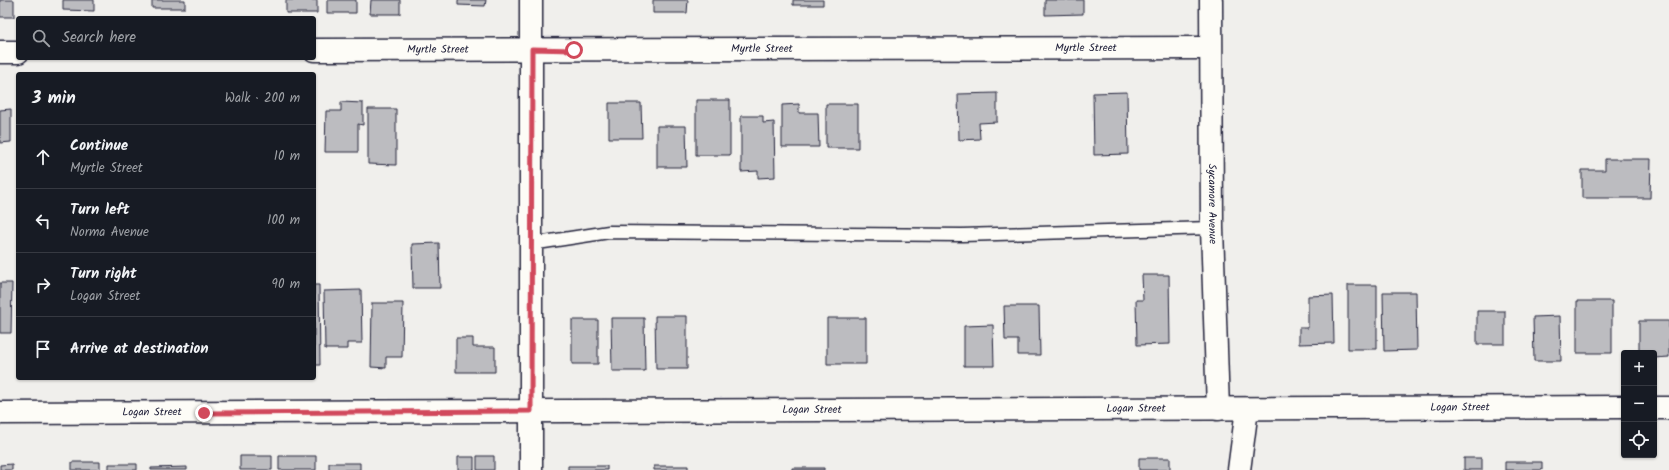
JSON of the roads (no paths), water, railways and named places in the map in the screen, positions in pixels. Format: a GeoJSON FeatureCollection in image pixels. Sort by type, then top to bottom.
{"type":"FeatureCollection","features":[{"type":"Feature","properties":{"kind":"street"},"geometry":{"type":"LineString","coordinates":[[531,0],[531,470]]}},
{"type":"Feature","properties":{"kind":"street","name":"Sycamore Avenue"},"geometry":{"type":"LineString","coordinates":[[1211,0],[1210,48],[1212,228],[1218,409]]}},
{"type":"Feature","properties":{"kind":"street","name":"Myrtle Street"},"geometry":{"type":"LineString","coordinates":[[316,50],[1210,48]]}},
{"type":"Feature","properties":{"kind":"street"},"geometry":{"type":"LineString","coordinates":[[0,52],[16,52]]}},
{"type":"Feature","properties":{"kind":"street","name":"Logan Street"},"geometry":{"type":"LineString","coordinates":[[0,413],[1621,408]]}},
{"type":"Feature","properties":{"kind":"street"},"geometry":{"type":"LineString","coordinates":[[1657,408],[1669,408]]}},
{"type":"Feature","properties":{"kind":"street"},"geometry":{"type":"LineString","coordinates":[[1239,470],[1247,409]]}},
{"type":"Feature","properties":{"kind":"lane"},"geometry":{"type":"LineString","coordinates":[[531,244],[609,232],[962,235],[1212,228]]}}]}
